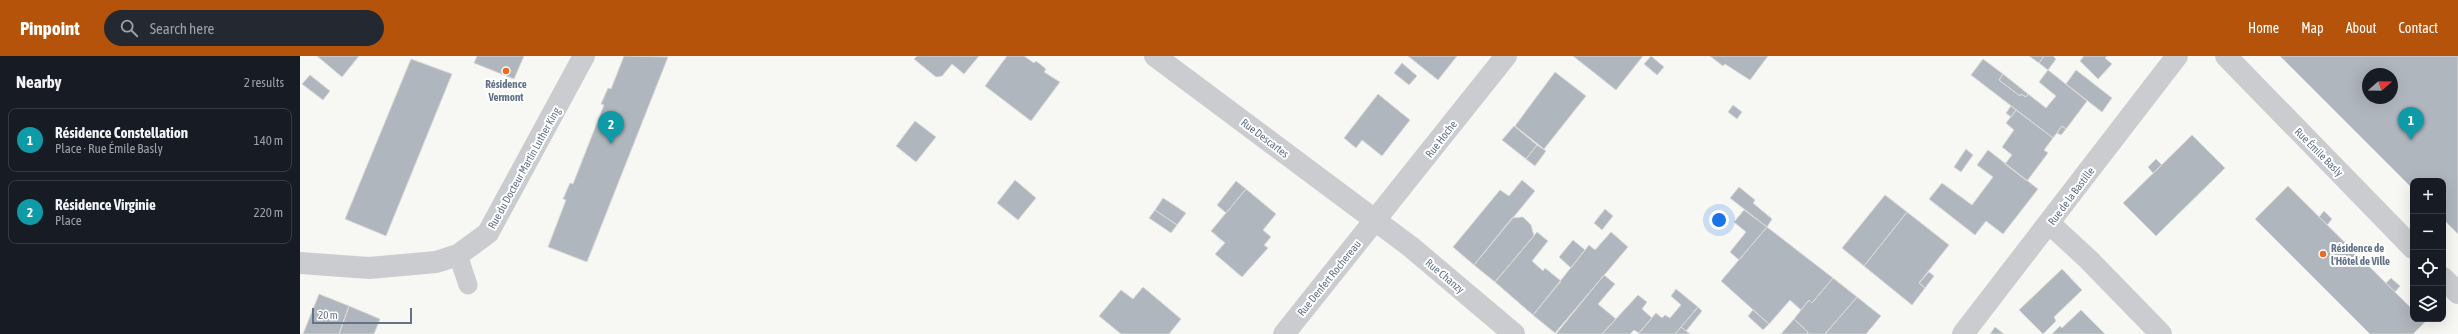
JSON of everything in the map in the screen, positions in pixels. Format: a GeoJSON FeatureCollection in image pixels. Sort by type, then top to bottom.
{"type":"FeatureCollection","features":[{"type":"Feature","properties":{"kind":"street","name":"Rue du Docteur Martin Luther King"},"geometry":{"type":"LineString","coordinates":[[300,263],[369,268],[436,262],[458,255],[488,234],[584,56]]}},
{"type":"Feature","properties":{"kind":"street","name":"Rue Descartes"},"geometry":{"type":"LineString","coordinates":[[1155,56],[1374,221]]}},
{"type":"Feature","properties":{"kind":"street","name":"Rue Hoche"},"geometry":{"type":"LineString","coordinates":[[1374,221],[1506,56]]}},
{"type":"Feature","properties":{"kind":"street","name":"Rue de la Bastille"},"geometry":{"type":"LineString","coordinates":[[1963,334],[2050,224],[2177,56]]}},
{"type":"Feature","properties":{"kind":"street","name":"Rue Émile Basly"},"geometry":{"type":"LineString","coordinates":[[2226,56],[2410,245]]}},
{"type":"Feature","properties":{"kind":"street","name":"Rue Denfert Rochereau"},"geometry":{"type":"LineString","coordinates":[[1284,334],[1374,221]]}},
{"type":"Feature","properties":{"kind":"street","name":"Rue Chanzy"},"geometry":{"type":"LineString","coordinates":[[1374,221],[1411,247],[1514,334]]}},
{"type":"Feature","properties":{"kind":"street"},"geometry":{"type":"LineString","coordinates":[[2050,224],[2088,258],[2161,334]]}},
{"type":"Feature","properties":{"kind":"street"},"geometry":{"type":"LineString","coordinates":[[2446,281],[2458,293]]}},
{"type":"Feature","properties":{"kind":"lane"},"geometry":{"type":"LineString","coordinates":[[458,255],[468,285]]}},
{"type":"Feature","properties":{"kind":"building"},"geometry":{"type":"Polygon","coordinates":[[[317,56],[359,56],[342,77],[317,56]]]}},
{"type":"Feature","properties":{"kind":"building","name":"Résidence Vermont"},"geometry":{"type":"Polygon","coordinates":[[[477,56],[524,56],[514,79],[474,63],[477,56]]]}},
{"type":"Feature","properties":{"kind":"building"},"geometry":{"type":"Polygon","coordinates":[[[624,56],[668,57],[587,262],[548,247],[566,200],[563,199],[570,183],[573,184],[604,105],[601,104],[608,88],[611,89],[624,56]]]}},
{"type":"Feature","properties":{"kind":"building"},"geometry":{"type":"Polygon","coordinates":[[[917,56],[979,56],[964,74],[952,64],[942,76],[936,77],[914,59],[917,56]]]}},
{"type":"Feature","properties":{"kind":"building"},"geometry":{"type":"Polygon","coordinates":[[[1007,56],[1024,56],[1034,63],[1036,61],[1046,69],[1044,72],[1060,82],[1031,121],[985,86],[1007,56]]]}},
{"type":"Feature","properties":{"kind":"building"},"geometry":{"type":"Polygon","coordinates":[[[1408,56],[1457,56],[1438,80],[1408,56]]]}},
{"type":"Feature","properties":{"kind":"building"},"geometry":{"type":"Polygon","coordinates":[[[1573,56],[1643,56],[1616,90],[1573,56]]]}},
{"type":"Feature","properties":{"kind":"building"},"geometry":{"type":"Polygon","coordinates":[[[1651,56],[1664,67],[1657,75],[1644,64],[1651,56]]]}},
{"type":"Feature","properties":{"kind":"building"},"geometry":{"type":"Polygon","coordinates":[[[1710,56],[1768,56],[1750,80],[1725,64],[1723,66],[1710,56]]]}},
{"type":"Feature","properties":{"kind":"building"},"geometry":{"type":"Polygon","coordinates":[[[2029,56],[2044,56],[2039,63],[2029,56]]]}},
{"type":"Feature","properties":{"kind":"building"},"geometry":{"type":"Polygon","coordinates":[[[2044,56],[2053,56],[2056,59],[2048,70],[2039,63],[2044,56]]]}},
{"type":"Feature","properties":{"kind":"building"},"geometry":{"type":"Polygon","coordinates":[[[2084,56],[2107,56],[2105,58],[2112,64],[2098,79],[2080,61],[2084,56]]]}},
{"type":"Feature","properties":{"kind":"building"},"geometry":{"type":"Polygon","coordinates":[[[2280,56],[2458,56],[2458,234],[2446,222],[2446,178],[2410,178],[2410,186],[2280,56]]]}},
{"type":"Feature","properties":{"kind":"building"},"geometry":{"type":"Polygon","coordinates":[[[411,59],[452,74],[386,236],[345,219],[411,59]]]}},
{"type":"Feature","properties":{"kind":"building"},"geometry":{"type":"Polygon","coordinates":[[[1983,59],[2003,74],[1999,80],[2020,96],[2021,94],[2026,97],[2028,94],[2046,108],[2056,96],[2039,82],[2048,70],[2087,101],[2066,129],[2062,126],[2053,138],[1971,75],[1983,59]]]}},
{"type":"Feature","properties":{"kind":"building"},"geometry":{"type":"Polygon","coordinates":[[[1402,63],[1417,76],[1409,85],[1394,73],[1402,63]]]}},
{"type":"Feature","properties":{"kind":"building"},"geometry":{"type":"Polygon","coordinates":[[[2076,70],[2112,98],[2102,112],[2066,84],[2076,70]]]}},
{"type":"Feature","properties":{"kind":"building"},"geometry":{"type":"Polygon","coordinates":[[[1555,72],[1586,96],[1544,149],[1515,126],[1555,72]]]}},
{"type":"Feature","properties":{"kind":"building"},"geometry":{"type":"Polygon","coordinates":[[[2003,74],[2028,94],[2026,97],[2021,94],[2020,96],[1999,80],[2003,74]]]}},
{"type":"Feature","properties":{"kind":"building"},"geometry":{"type":"Polygon","coordinates":[[[310,75],[330,91],[323,100],[302,84],[310,75]]]}},
{"type":"Feature","properties":{"kind":"building"},"geometry":{"type":"Polygon","coordinates":[[[1378,94],[1410,120],[1382,156],[1362,140],[1356,148],[1344,138],[1378,94]]]}},
{"type":"Feature","properties":{"kind":"building"},"geometry":{"type":"Polygon","coordinates":[[[1733,105],[1742,112],[1737,119],[1728,112],[1733,105]]]}},
{"type":"Feature","properties":{"kind":"building"},"geometry":{"type":"Polygon","coordinates":[[[2011,106],[2016,110],[2011,117],[2006,113],[2011,106]]]}},
{"type":"Feature","properties":{"kind":"building"},"geometry":{"type":"Polygon","coordinates":[[[2016,110],[2053,138],[2044,150],[2048,153],[2027,181],[2005,164],[2012,155],[2002,147],[2014,130],[2006,123],[2016,110]]]}},
{"type":"Feature","properties":{"kind":"building"},"geometry":{"type":"Polygon","coordinates":[[[915,121],[936,137],[916,162],[896,146],[915,121]]]}},
{"type":"Feature","properties":{"kind":"building"},"geometry":{"type":"Polygon","coordinates":[[[1514,126],[1537,145],[1526,159],[1502,140],[1514,126]]]}},
{"type":"Feature","properties":{"kind":"building"},"geometry":{"type":"Polygon","coordinates":[[[2062,126],[2066,129],[2061,135],[2057,133],[2062,126]]]}},
{"type":"Feature","properties":{"kind":"building"},"geometry":{"type":"Polygon","coordinates":[[[2192,135],[2225,168],[2156,236],[2123,203],[2192,135]]]}},
{"type":"Feature","properties":{"kind":"building"},"geometry":{"type":"Polygon","coordinates":[[[1537,145],[1546,151],[1535,166],[1526,159],[1537,145]]]}},
{"type":"Feature","properties":{"kind":"building"},"geometry":{"type":"Polygon","coordinates":[[[1966,149],[1973,155],[1961,172],[1954,167],[1966,149]]]}},
{"type":"Feature","properties":{"kind":"building"},"geometry":{"type":"Polygon","coordinates":[[[1988,150],[2038,189],[2003,234],[1986,221],[1975,235],[1929,199],[1942,183],[1972,205],[1993,177],[1977,165],[1988,150]]]}},
{"type":"Feature","properties":{"kind":"building"},"geometry":{"type":"Polygon","coordinates":[[[2156,159],[2162,165],[2153,173],[2148,167],[2156,159]]]}},
{"type":"Feature","properties":{"kind":"building"},"geometry":{"type":"Polygon","coordinates":[[[1015,180],[1036,198],[1018,220],[997,203],[1015,180]]]}},
{"type":"Feature","properties":{"kind":"building"},"geometry":{"type":"Polygon","coordinates":[[[1522,180],[1535,191],[1474,265],[1453,247],[1500,190],[1509,196],[1522,180]]]}},
{"type":"Feature","properties":{"kind":"building"},"geometry":{"type":"Polygon","coordinates":[[[1236,181],[1246,189],[1226,213],[1217,205],[1236,181]]]}},
{"type":"Feature","properties":{"kind":"building","name":"Résidence de l'Hôtel de Ville"},"geometry":{"type":"Polygon","coordinates":[[[2288,186],[2410,307],[2410,322],[2425,322],[2413,334],[2370,334],[2255,219],[2288,186]]]}},
{"type":"Feature","properties":{"kind":"building"},"geometry":{"type":"Polygon","coordinates":[[[1739,187],[1755,200],[1753,203],[1772,219],[1767,227],[1730,198],[1739,187]]]}},
{"type":"Feature","properties":{"kind":"building"},"geometry":{"type":"Polygon","coordinates":[[[1246,189],[1276,214],[1263,230],[1271,237],[1264,245],[1268,248],[1242,277],[1215,254],[1225,243],[1211,231],[1246,189]]]}},
{"type":"Feature","properties":{"kind":"building"},"geometry":{"type":"Polygon","coordinates":[[[1885,195],[1907,212],[1864,266],[1842,248],[1885,195]]]}},
{"type":"Feature","properties":{"kind":"building"},"geometry":{"type":"Polygon","coordinates":[[[1163,198],[1186,213],[1177,225],[1155,210],[1163,198]]]}},
{"type":"Feature","properties":{"kind":"building"},"geometry":{"type":"Polygon","coordinates":[[[1605,209],[1613,216],[1602,230],[1594,223],[1605,209]]]}},
{"type":"Feature","properties":{"kind":"building"},"geometry":{"type":"Polygon","coordinates":[[[1155,210],[1177,225],[1171,233],[1149,218],[1155,210]]]}},
{"type":"Feature","properties":{"kind":"building"},"geometry":{"type":"Polygon","coordinates":[[[1744,210],[1767,227],[1739,260],[1730,252],[1746,232],[1734,222],[1744,210]]]}},
{"type":"Feature","properties":{"kind":"building"},"geometry":{"type":"Polygon","coordinates":[[[2324,211],[2332,219],[2327,225],[2319,217],[2324,211]]]}},
{"type":"Feature","properties":{"kind":"building"},"geometry":{"type":"Polygon","coordinates":[[[1907,212],[1949,245],[1919,283],[1925,288],[1912,305],[1864,266],[1907,212]]]}},
{"type":"Feature","properties":{"kind":"building"},"geometry":{"type":"Polygon","coordinates":[[[1523,217],[1531,225],[1534,236],[1495,282],[1474,265],[1512,218],[1523,217]]]}},
{"type":"Feature","properties":{"kind":"building"},"geometry":{"type":"Polygon","coordinates":[[[1767,227],[1833,278],[1812,303],[1809,300],[1801,310],[1790,300],[1769,324],[1721,281],[1767,227]]]}},
{"type":"Feature","properties":{"kind":"building"},"geometry":{"type":"Polygon","coordinates":[[[1537,232],[1548,241],[1532,261],[1543,271],[1545,268],[1561,281],[1533,315],[1495,282],[1537,232]]]}},
{"type":"Feature","properties":{"kind":"building"},"geometry":{"type":"Polygon","coordinates":[[[1611,232],[1628,247],[1555,333],[1533,315],[1589,245],[1595,250],[1611,232]]]}},
{"type":"Feature","properties":{"kind":"building"},"geometry":{"type":"Polygon","coordinates":[[[1573,240],[1585,250],[1571,268],[1559,257],[1573,240]]]}},
{"type":"Feature","properties":{"kind":"building"},"geometry":{"type":"Polygon","coordinates":[[[2062,269],[2082,290],[2054,317],[2056,321],[2043,334],[2019,310],[2062,269]]]}},
{"type":"Feature","properties":{"kind":"building"},"geometry":{"type":"Polygon","coordinates":[[[1929,272],[1934,276],[1925,288],[1919,283],[1929,272]]]}},
{"type":"Feature","properties":{"kind":"building"},"geometry":{"type":"Polygon","coordinates":[[[1604,275],[1615,284],[1598,304],[1616,319],[1602,334],[1556,334],[1604,275]]]}},
{"type":"Feature","properties":{"kind":"building"},"geometry":{"type":"Polygon","coordinates":[[[1833,278],[1857,297],[1825,334],[1807,334],[1808,332],[1794,319],[1809,300],[1812,303],[1833,278]]]}},
{"type":"Feature","properties":{"kind":"building"},"geometry":{"type":"Polygon","coordinates":[[[2391,278],[2400,286],[2395,292],[2386,283],[2391,278]]]}},
{"type":"Feature","properties":{"kind":"building"},"geometry":{"type":"Polygon","coordinates":[[[1143,287],[1181,319],[1169,334],[1121,334],[1099,316],[1121,290],[1133,299],[1143,287]]]}},
{"type":"Feature","properties":{"kind":"building"},"geometry":{"type":"Polygon","coordinates":[[[1676,289],[1698,307],[1675,334],[1638,334],[1656,313],[1662,318],[1665,315],[1670,318],[1681,305],[1671,296],[1676,289]]]}},
{"type":"Feature","properties":{"kind":"building"},"geometry":{"type":"Polygon","coordinates":[[[319,294],[349,306],[339,334],[303,334],[319,294]]]}},
{"type":"Feature","properties":{"kind":"building"},"geometry":{"type":"Polygon","coordinates":[[[1638,295],[1647,302],[1642,309],[1652,318],[1639,333],[1634,330],[1630,334],[1602,334],[1638,295]]]}},
{"type":"Feature","properties":{"kind":"building"},"geometry":{"type":"Polygon","coordinates":[[[1857,297],[1881,316],[1866,334],[1825,334],[1857,297]]]}},
{"type":"Feature","properties":{"kind":"building"},"geometry":{"type":"Polygon","coordinates":[[[349,306],[380,319],[374,334],[339,334],[349,306]]]}},
{"type":"Feature","properties":{"kind":"building"},"geometry":{"type":"Polygon","coordinates":[[[1698,307],[1702,311],[1686,331],[1681,327],[1698,307]]]}},
{"type":"Feature","properties":{"kind":"building"},"geometry":{"type":"Polygon","coordinates":[[[1753,310],[1769,324],[1763,330],[1748,316],[1753,310]]]}},
{"type":"Feature","properties":{"kind":"building"},"geometry":{"type":"Polygon","coordinates":[[[2081,310],[2105,334],[2052,334],[2060,326],[2062,328],[2081,310]]]}},
{"type":"Feature","properties":{"kind":"building"},"geometry":{"type":"Polygon","coordinates":[[[1794,319],[1808,332],[1807,334],[1781,334],[1794,319]]]}},
{"type":"Feature","properties":{"kind":"building"},"geometry":{"type":"Polygon","coordinates":[[[1681,327],[1686,331],[1690,334],[1675,334],[1681,327]]]}},
{"type":"Feature","properties":{"kind":"building"},"geometry":{"type":"Polygon","coordinates":[[[1995,327],[2004,334],[1990,334],[1995,327]]]}},
{"type":"Feature","properties":{"kind":"place","name":"Résidence Vermont"},"geometry":{"type":"Point","coordinates":[506,71]}},
{"type":"Feature","properties":{"kind":"place","name":"Résidence Constellation"},"geometry":{"type":"Point","coordinates":[2411,140]}},
{"type":"Feature","properties":{"kind":"place","name":"Résidence Virginie"},"geometry":{"type":"Point","coordinates":[611,144]}},
{"type":"Feature","properties":{"kind":"place","name":"Résidence de l'Hôtel de Ville"},"geometry":{"type":"Point","coordinates":[2323,254]}}]}
